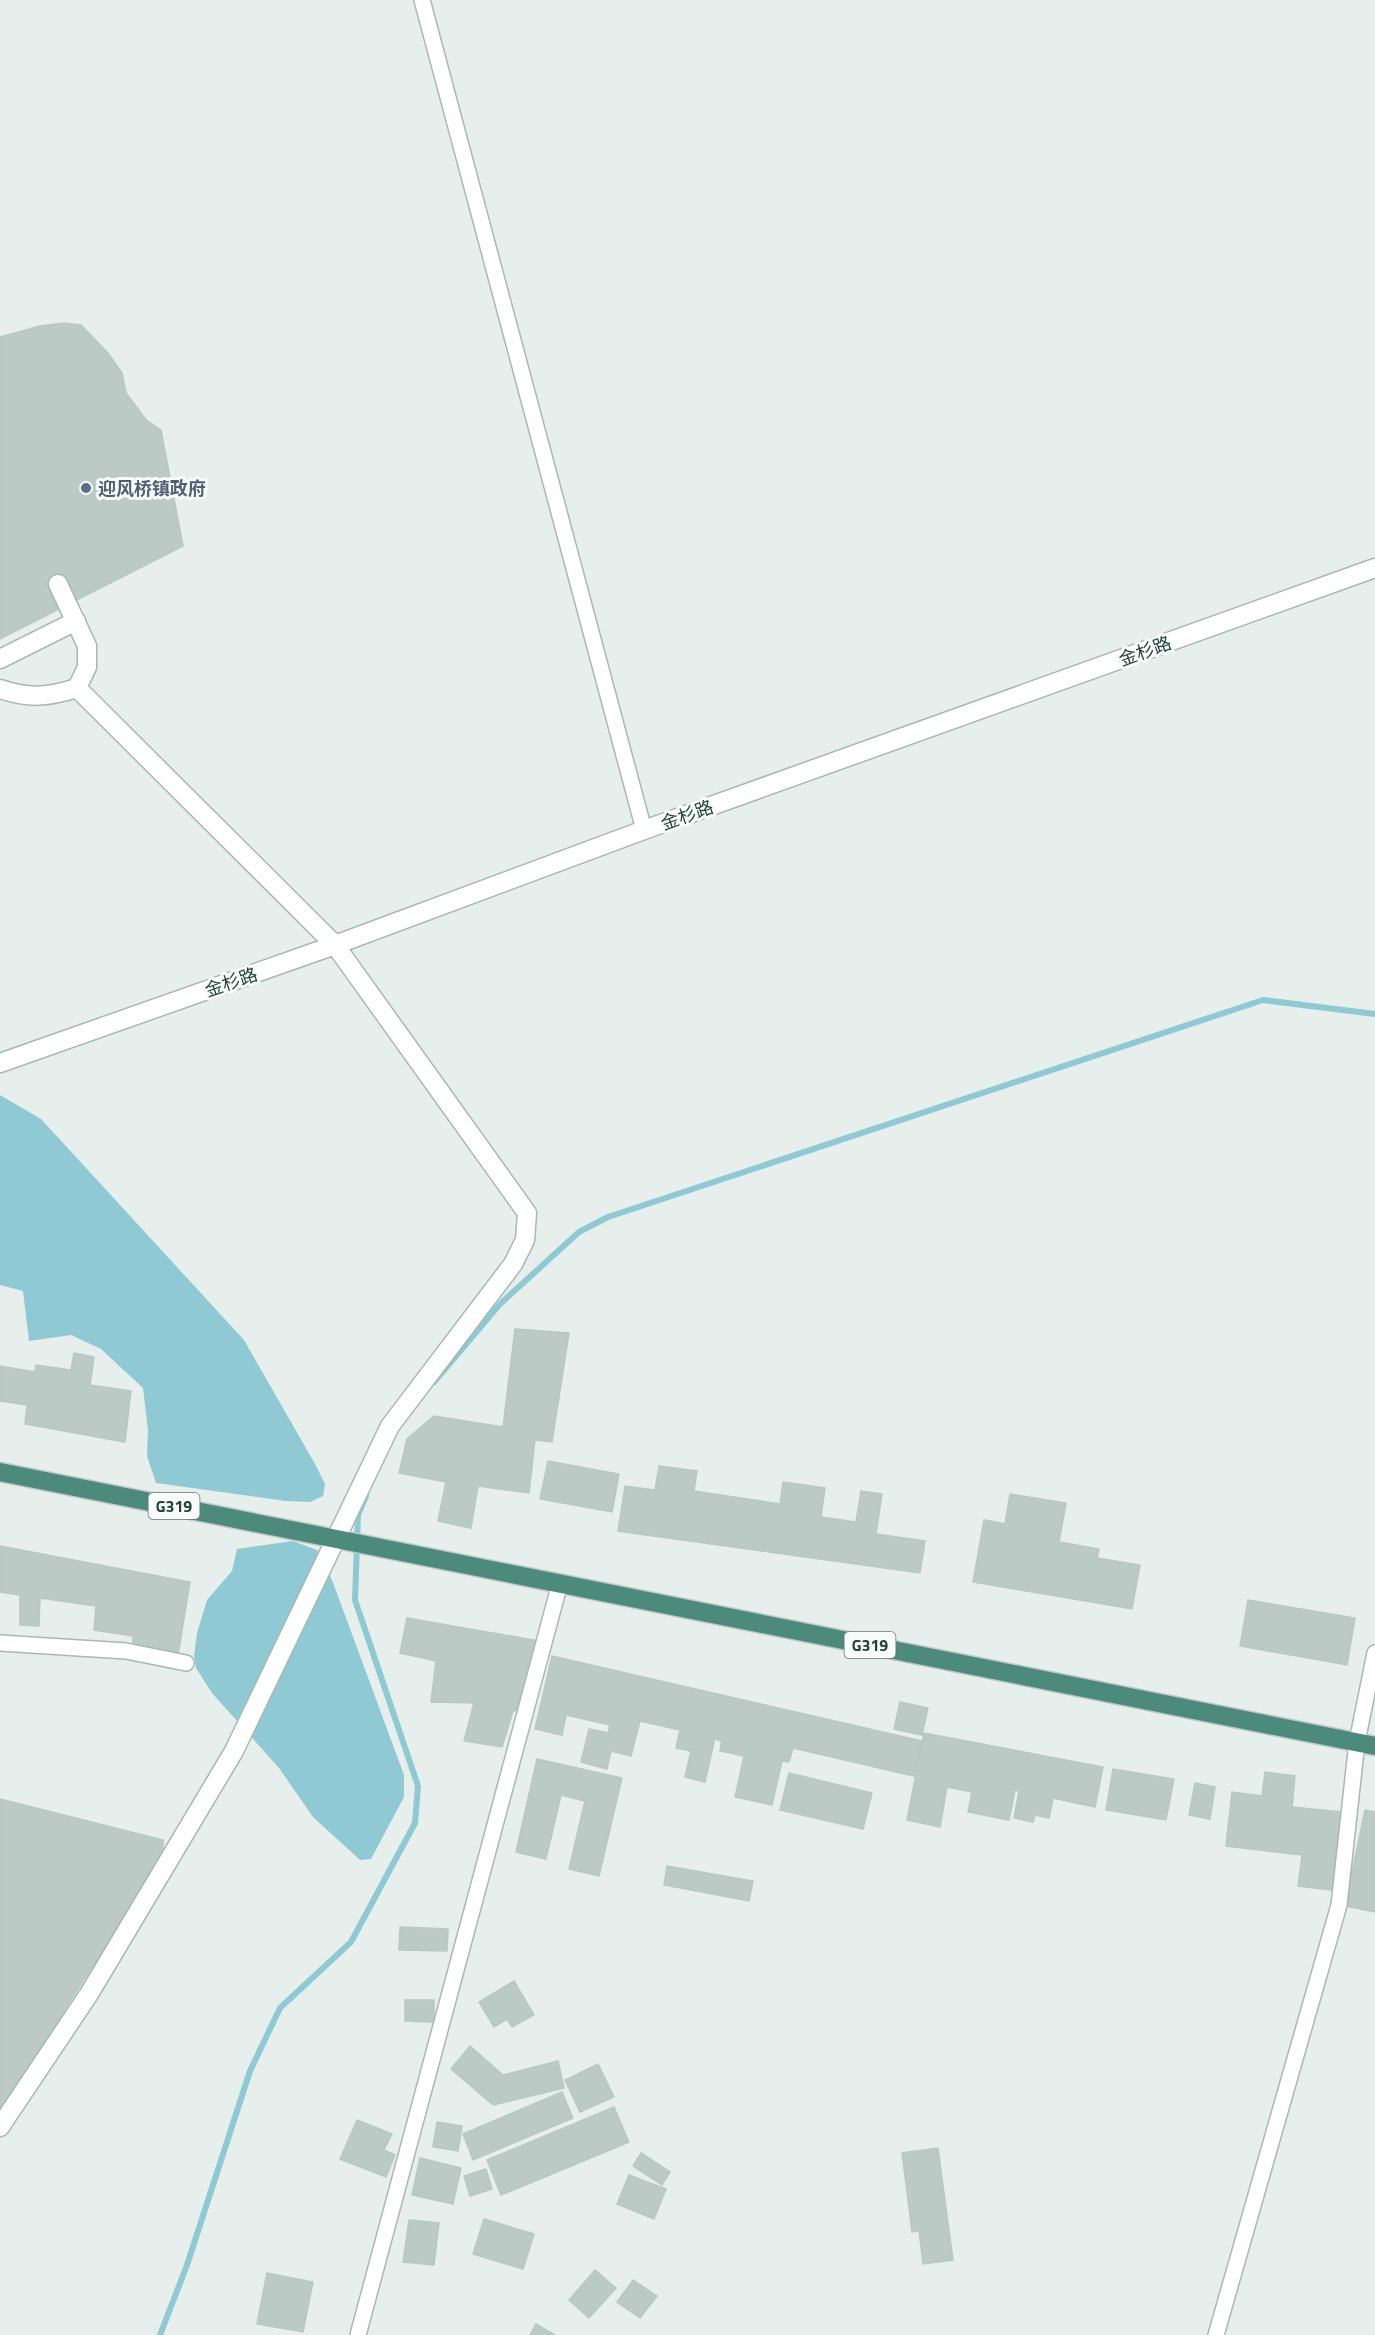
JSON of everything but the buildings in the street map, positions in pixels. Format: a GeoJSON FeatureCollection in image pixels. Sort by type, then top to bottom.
{"type":"FeatureCollection","features":[{"type":"Feature","properties":{"kind":"highway","name":"G319"},"geometry":{"type":"LineString","coordinates":[[0,1472],[1375,1746]]}},
{"type":"Feature","properties":{"kind":"street"},"geometry":{"type":"LineString","coordinates":[[422,0],[644,830]]}},
{"type":"Feature","properties":{"kind":"street","name":"金杉路"},"geometry":{"type":"LineString","coordinates":[[0,1063],[335,945],[644,830],[1375,568]]}},
{"type":"Feature","properties":{"kind":"street"},"geometry":{"type":"LineString","coordinates":[[0,688],[20,696],[50,696],[77,688],[87,667],[87,646],[58,584]]}},
{"type":"Feature","properties":{"kind":"street"},"geometry":{"type":"LineString","coordinates":[[0,659],[76,621]]}},
{"type":"Feature","properties":{"kind":"street"},"geometry":{"type":"LineString","coordinates":[[0,2127],[89,1994],[234,1751],[343,1540],[390,1426],[513,1264],[525,1240],[527,1213],[335,945],[77,688]]}},
{"type":"Feature","properties":{"kind":"street"},"geometry":{"type":"LineString","coordinates":[[357,2335],[560,1583]]}},
{"type":"Feature","properties":{"kind":"street"},"geometry":{"type":"LineString","coordinates":[[0,1643],[126,1651],[186,1663]]}},
{"type":"Feature","properties":{"kind":"street"},"geometry":{"type":"LineString","coordinates":[[1216,2335],[1339,1905],[1356,1742],[1375,1653]]}},
{"type":"Feature","properties":{"kind":"water"},"geometry":{"type":"Polygon","coordinates":[[[0,1095],[41,1119],[244,1340],[315,1464],[325,1484],[323,1496],[310,1502],[286,1501],[156,1483],[147,1456],[148,1430],[143,1388],[101,1349],[71,1335],[29,1341],[23,1291],[0,1285],[0,1095]]]}},
{"type":"Feature","properties":{"kind":"water"},"geometry":{"type":"Polygon","coordinates":[[[293,1541],[317,1550],[332,1580],[404,1775],[404,1797],[371,1859],[360,1860],[313,1817],[279,1768],[212,1693],[196,1668],[194,1656],[197,1633],[207,1600],[232,1571],[237,1549],[293,1541]]]}},
{"type":"Feature","properties":{"kind":"waterway"},"geometry":{"type":"LineString","coordinates":[[434,1382],[500,1304],[579,1232],[608,1217],[1263,1000],[1375,1014]]}},
{"type":"Feature","properties":{"kind":"waterway"},"geometry":{"type":"LineString","coordinates":[[160,2335],[187,2265],[250,2071],[280,2008],[351,1942],[415,1823],[418,1786],[355,1600],[358,1515],[366,1496]]}},
{"type":"Feature","properties":{"kind":"place","name":"迎风桥镇政府"},"geometry":{"type":"Point","coordinates":[86,488]}}]}
